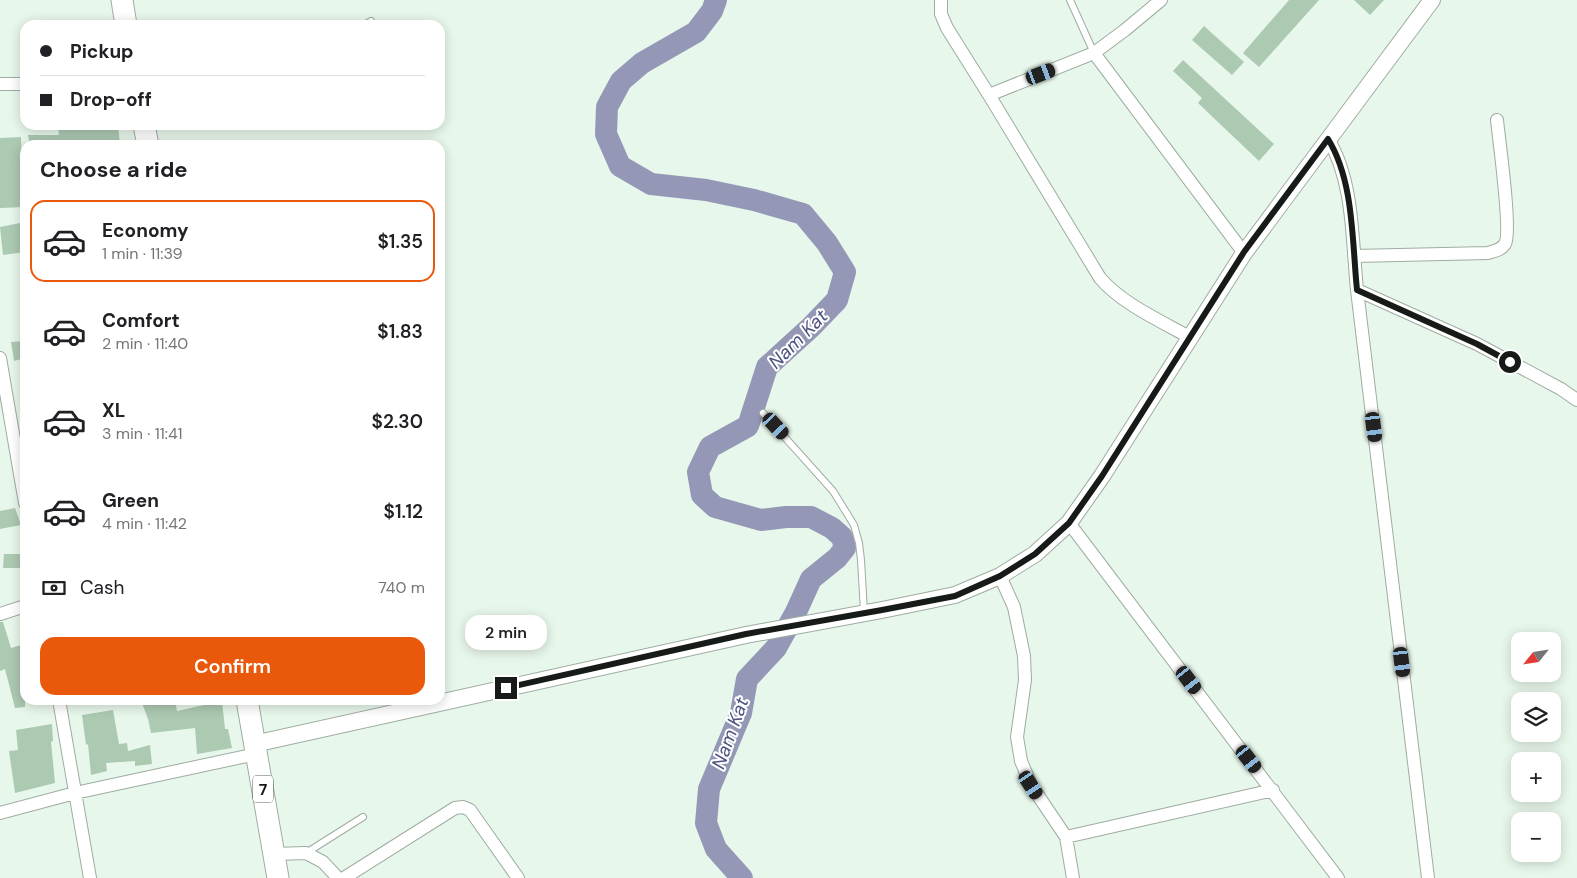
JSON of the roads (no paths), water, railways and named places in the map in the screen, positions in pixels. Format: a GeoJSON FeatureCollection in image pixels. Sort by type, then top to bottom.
{"type":"FeatureCollection","features":[{"type":"Feature","properties":{"kind":"highway"},"geometry":{"type":"LineString","coordinates":[[122,0],[125,20]]}},
{"type":"Feature","properties":{"kind":"highway","name":"7"},"geometry":{"type":"LineString","coordinates":[[248,705],[278,878]]}},
{"type":"Feature","properties":{"kind":"street"},"geometry":{"type":"LineString","coordinates":[[941,0],[941,14],[947,28],[1100,278],[1109,289],[1120,297],[1191,338]]}},
{"type":"Feature","properties":{"kind":"street"},"geometry":{"type":"LineString","coordinates":[[989,95],[1094,53],[1161,0]]}},
{"type":"Feature","properties":{"kind":"street"},"geometry":{"type":"LineString","coordinates":[[445,704],[746,634],[955,596],[1000,576],[1035,554],[1069,523],[1102,476],[1244,252],[1432,0]]}},
{"type":"Feature","properties":{"kind":"street"},"geometry":{"type":"LineString","coordinates":[[1094,53],[1244,252]]}},
{"type":"Feature","properties":{"kind":"street"},"geometry":{"type":"LineString","coordinates":[[0,84],[20,84]]}},
{"type":"Feature","properties":{"kind":"street"},"geometry":{"type":"LineString","coordinates":[[1354,256],[1488,253],[1499,250],[1506,243],[1507,223],[1497,120]]}},
{"type":"Feature","properties":{"kind":"street"},"geometry":{"type":"LineString","coordinates":[[1328,139],[1341,165],[1348,193],[1357,290],[1428,878]]}},
{"type":"Feature","properties":{"kind":"street"},"geometry":{"type":"LineString","coordinates":[[1357,290],[1477,344],[1561,389],[1577,400]]}},
{"type":"Feature","properties":{"kind":"street"},"geometry":{"type":"LineString","coordinates":[[0,358],[20,474]]}},
{"type":"Feature","properties":{"kind":"street"},"geometry":{"type":"LineString","coordinates":[[1069,523],[1338,878]]}},
{"type":"Feature","properties":{"kind":"street"},"geometry":{"type":"LineString","coordinates":[[1000,576],[1014,607],[1024,656],[1025,680],[1017,737],[1021,761],[1031,785],[1066,837],[1073,878]]}},
{"type":"Feature","properties":{"kind":"street"},"geometry":{"type":"LineString","coordinates":[[0,614],[20,608]]}},
{"type":"Feature","properties":{"kind":"street"},"geometry":{"type":"LineString","coordinates":[[60,705],[90,878]]}},
{"type":"Feature","properties":{"kind":"street"},"geometry":{"type":"LineString","coordinates":[[0,814],[75,793],[443,705]]}},
{"type":"Feature","properties":{"kind":"street"},"geometry":{"type":"LineString","coordinates":[[1066,837],[1273,790]]}},
{"type":"Feature","properties":{"kind":"street"},"geometry":{"type":"LineString","coordinates":[[344,878],[455,808],[463,806],[470,810],[518,878]]}},
{"type":"Feature","properties":{"kind":"street"},"geometry":{"type":"LineString","coordinates":[[274,854],[306,853],[323,862],[338,878]]}},
{"type":"Feature","properties":{"kind":"lane"},"geometry":{"type":"LineString","coordinates":[[1070,0],[1094,53]]}},
{"type":"Feature","properties":{"kind":"lane"},"geometry":{"type":"LineString","coordinates":[[764,413],[833,491],[854,525],[861,560],[864,614]]}},
{"type":"Feature","properties":{"kind":"lane"},"geometry":{"type":"LineString","coordinates":[[306,853],[363,817]]}},
{"type":"Feature","properties":{"kind":"waterway","name":"Nam Kat"},"geometry":{"type":"LineString","coordinates":[[716,0],[712,11],[696,32],[642,63],[621,81],[607,107],[606,134],[620,166],[651,184],[706,190],[754,200],[803,214],[827,243],[845,272],[837,300],[811,327],[767,367],[748,426],[710,447],[698,472],[702,495],[715,507],[761,520],[811,517],[832,528],[842,537],[845,548],[837,558],[811,579],[796,612],[776,648],[747,679],[741,713],[709,789],[706,823],[716,849],[742,878]]}}]}
